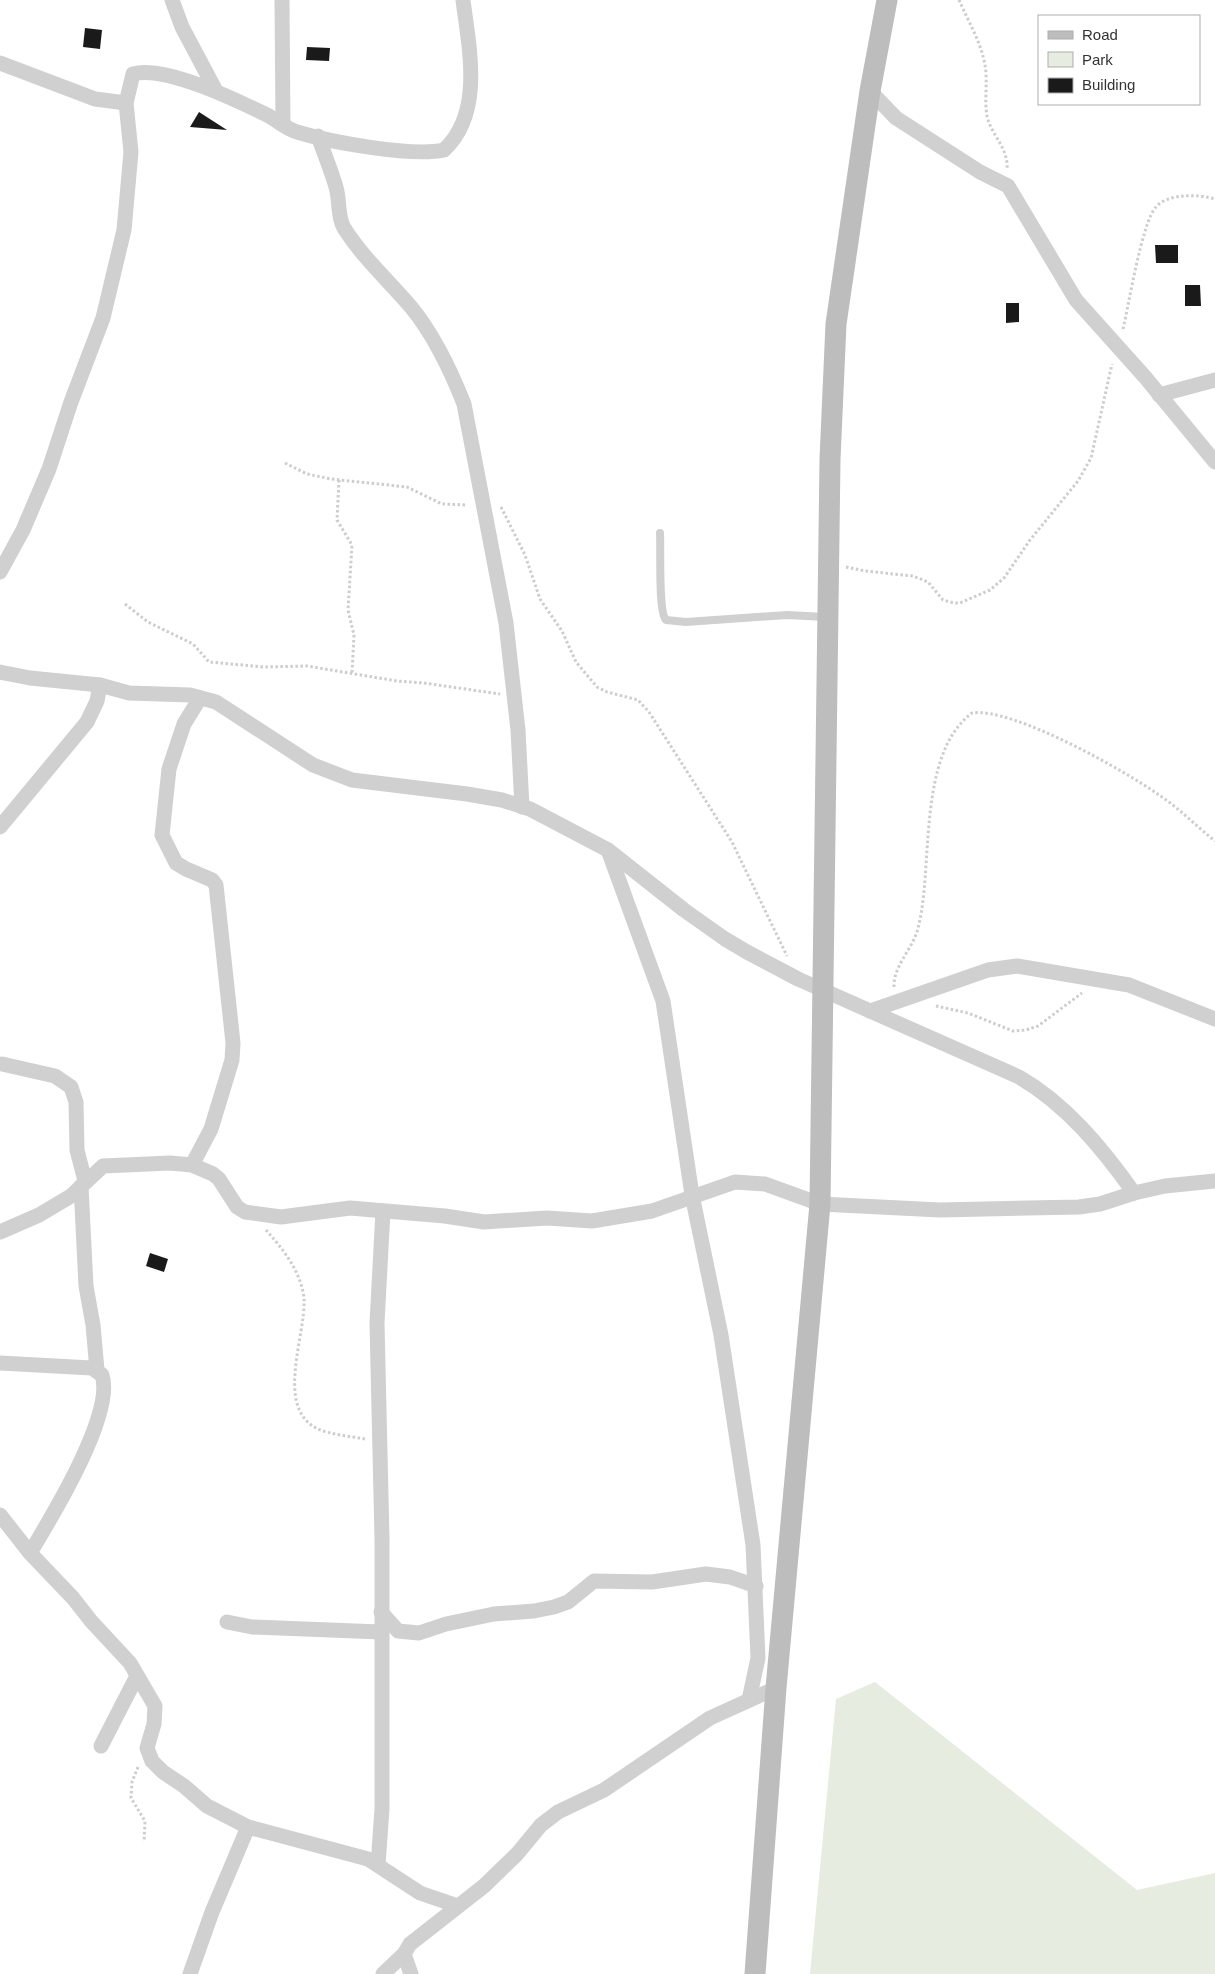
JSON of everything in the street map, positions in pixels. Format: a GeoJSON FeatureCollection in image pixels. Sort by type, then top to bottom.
{"type":"FeatureCollection","features":[{"type":"Feature","properties":{"kind":"main road"},"geometry":{"type":"LineString","coordinates":[[755,1974],[776,1688],[820,1204],[830,459],[836,324],[870,91],[887,0]]}},
{"type":"Feature","properties":{"kind":"street"},"geometry":{"type":"LineString","coordinates":[[172,0],[182,27],[216,91]]}},
{"type":"Feature","properties":{"kind":"street"},"geometry":{"type":"LineString","coordinates":[[282,0],[283,125]]}},
{"type":"Feature","properties":{"kind":"street"},"geometry":{"type":"LineString","coordinates":[[0,572],[23,530],[49,469],[71,402],[103,318],[124,230],[131,152],[126,103],[133,74],[138,72],[162,75],[216,91],[295,132],[361,146],[428,152],[444,150],[459,134],[470,100],[470,56],[463,0]]}},
{"type":"Feature","properties":{"kind":"street"},"geometry":{"type":"LineString","coordinates":[[0,62],[95,99],[126,103]]}},
{"type":"Feature","properties":{"kind":"street"},"geometry":{"type":"LineString","coordinates":[[870,91],[904,123],[980,172],[1004,183],[1032,225],[1076,300],[1118,346],[1215,462]]}},
{"type":"Feature","properties":{"kind":"street"},"geometry":{"type":"LineString","coordinates":[[318,136],[336,185],[340,217],[345,228],[374,267],[412,308],[427,330],[453,378],[468,419],[506,624],[515,696],[522,807]]}},
{"type":"Feature","properties":{"kind":"street"},"geometry":{"type":"LineString","coordinates":[[1159,395],[1215,380]]}},
{"type":"Feature","properties":{"kind":"street"},"geometry":{"type":"LineString","coordinates":[[0,672],[30,678],[100,685],[129,693],[190,695],[216,702],[313,765],[352,780],[502,800],[569,828],[608,850],[725,939],[798,979],[1019,1077],[1040,1089],[1059,1105],[1083,1130],[1134,1193]]}},
{"type":"Feature","properties":{"kind":"street"},"geometry":{"type":"LineString","coordinates":[[0,827],[88,722],[97,701],[100,685]]}},
{"type":"Feature","properties":{"kind":"street"},"geometry":{"type":"LineString","coordinates":[[192,1165],[212,1129],[232,1060],[233,1044],[216,885],[212,880],[186,869],[176,862],[162,835],[166,780],[171,759],[184,724],[200,698]]}},
{"type":"Feature","properties":{"kind":"street"},"geometry":{"type":"LineString","coordinates":[[608,850],[663,1001],[692,1195],[721,1335],[750,1510],[756,1586],[758,1658],[749,1700]]}},
{"type":"Feature","properties":{"kind":"street"},"geometry":{"type":"LineString","coordinates":[[870,1011],[988,970],[1005,967],[1026,967],[1147,990],[1215,1019]]}},
{"type":"Feature","properties":{"kind":"street"},"geometry":{"type":"LineString","coordinates":[[2,1064],[55,1076],[71,1087],[76,1102],[77,1150],[83,1184],[86,1286],[98,1370],[102,1374],[105,1390],[95,1425],[67,1487],[30,1554]]}},
{"type":"Feature","properties":{"kind":"street"},"geometry":{"type":"LineString","coordinates":[[0,1232],[55,1206],[71,1196],[98,1169],[109,1165],[170,1163],[192,1165],[219,1179],[237,1207],[252,1215],[281,1217],[350,1208],[444,1216],[484,1222],[547,1218],[592,1221],[652,1211],[726,1183],[756,1182],[820,1204],[940,1210],[1058,1209],[1100,1204],[1134,1193],[1165,1186],[1215,1181]]}},
{"type":"Feature","properties":{"kind":"street"},"geometry":{"type":"LineString","coordinates":[[378,1865],[382,1809],[380,1441],[377,1322],[383,1211]]}},
{"type":"Feature","properties":{"kind":"street"},"geometry":{"type":"LineString","coordinates":[[0,1363],[98,1370]]}},
{"type":"Feature","properties":{"kind":"street"},"geometry":{"type":"LineString","coordinates":[[0,1515],[30,1554],[124,1656],[137,1676],[155,1706],[156,1712],[148,1752],[152,1761],[163,1772],[184,1786],[207,1806],[248,1827],[352,1854],[378,1865],[420,1893],[458,1906]]}},
{"type":"Feature","properties":{"kind":"street"},"geometry":{"type":"LineString","coordinates":[[381,1612],[398,1632],[418,1633],[446,1624],[494,1614],[534,1611],[554,1607],[568,1602],[594,1581],[652,1582],[706,1574],[730,1577],[756,1586]]}},
{"type":"Feature","properties":{"kind":"street"},"geometry":{"type":"LineString","coordinates":[[227,1622],[252,1627],[381,1632]]}},
{"type":"Feature","properties":{"kind":"street"},"geometry":{"type":"LineString","coordinates":[[101,1746],[137,1676]]}},
{"type":"Feature","properties":{"kind":"street"},"geometry":{"type":"LineString","coordinates":[[383,1974],[404,1954],[410,1944],[503,1869],[540,1825],[558,1812],[604,1790],[710,1718],[776,1688]]}},
{"type":"Feature","properties":{"kind":"street"},"geometry":{"type":"LineString","coordinates":[[190,1974],[212,1912],[248,1827]]}},
{"type":"Feature","properties":{"kind":"street"},"geometry":{"type":"LineString","coordinates":[[404,1954],[411,1974]]}},
{"type":"Feature","properties":{"kind":"lane"},"geometry":{"type":"LineString","coordinates":[[660,533],[660,596],[662,612],[666,620],[686,622],[787,614],[828,617]]}},
{"type":"Feature","properties":{"kind":"path"},"geometry":{"type":"LineString","coordinates":[[959,0],[982,51],[985,66],[987,116],[1001,141],[1007,158],[1004,183]]}},
{"type":"Feature","properties":{"kind":"path"},"geometry":{"type":"LineString","coordinates":[[829,562],[865,571],[913,576],[928,582],[943,600],[954,603],[960,603],[990,590],[1004,578],[1030,540],[1078,481],[1091,458],[1140,248],[1154,208],[1174,198],[1200,196],[1215,199]]}},
{"type":"Feature","properties":{"kind":"path"},"geometry":{"type":"LineString","coordinates":[[286,463],[307,474],[339,480],[407,487],[442,504],[472,505],[484,509]]}},
{"type":"Feature","properties":{"kind":"path"},"geometry":{"type":"LineString","coordinates":[[339,480],[337,520],[352,545],[348,610],[354,635],[352,673]]}},
{"type":"Feature","properties":{"kind":"path"},"geometry":{"type":"LineString","coordinates":[[498,501],[525,555],[540,599],[562,631],[576,662],[598,687],[607,692],[638,700],[654,720],[732,842],[798,979]]}},
{"type":"Feature","properties":{"kind":"path"},"geometry":{"type":"LineString","coordinates":[[125,604],[148,622],[193,644],[209,662],[264,666],[307,666],[397,681],[515,696]]}},
{"type":"Feature","properties":{"kind":"path"},"geometry":{"type":"LineString","coordinates":[[1102,980],[1038,1026],[1026,1030],[1014,1031],[968,1013],[900,1001],[894,977],[914,942],[922,912],[926,838],[938,774],[953,732],[972,713],[991,713],[1076,746],[1158,794],[1215,841]]}},
{"type":"Feature","properties":{"kind":"path"},"geometry":{"type":"LineString","coordinates":[[252,1215],[290,1261],[304,1298],[301,1336],[294,1374],[296,1394],[302,1414],[316,1428],[380,1441]]}},
{"type":"Feature","properties":{"kind":"path"},"geometry":{"type":"LineString","coordinates":[[144,1842],[145,1821],[132,1803],[131,1794],[136,1771],[148,1752]]}},
{"type":"Feature","properties":{"kind":"green space"},"geometry":{"type":"Polygon","coordinates":[[[875,1682],[1137,1890],[1215,1873],[1215,1974],[810,1974],[836,1699],[875,1682]]]}},
{"type":"Feature","properties":{"kind":"building"},"geometry":{"type":"Polygon","coordinates":[[[85,28],[102,30],[100,49],[83,47],[85,28]]]}},
{"type":"Feature","properties":{"kind":"building"},"geometry":{"type":"Polygon","coordinates":[[[307,47],[330,48],[329,61],[306,60],[307,47]]]}},
{"type":"Feature","properties":{"kind":"building"},"geometry":{"type":"Polygon","coordinates":[[[199,112],[227,130],[190,127],[199,112]]]}},
{"type":"Feature","properties":{"kind":"building"},"geometry":{"type":"Polygon","coordinates":[[[1155,245],[1178,245],[1178,263],[1156,263],[1155,245]]]}},
{"type":"Feature","properties":{"kind":"building"},"geometry":{"type":"Polygon","coordinates":[[[1185,285],[1200,285],[1201,306],[1185,306],[1185,285]]]}},
{"type":"Feature","properties":{"kind":"building"},"geometry":{"type":"Polygon","coordinates":[[[1006,303],[1019,303],[1019,322],[1006,323],[1006,303]]]}},
{"type":"Feature","properties":{"kind":"building"},"geometry":{"type":"Polygon","coordinates":[[[150,1253],[168,1259],[164,1272],[146,1266],[150,1253]]]}}]}
